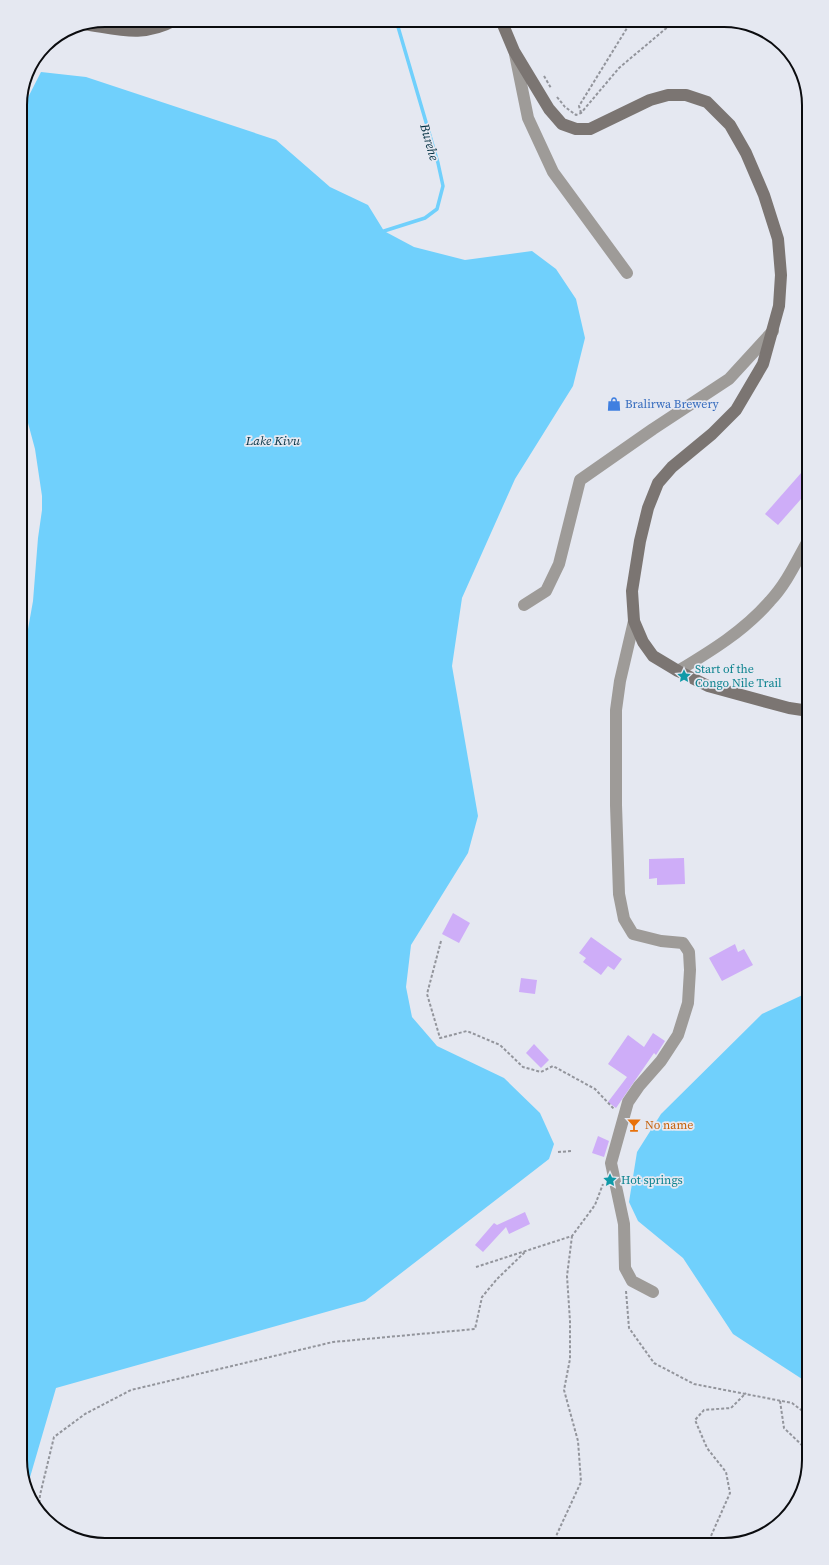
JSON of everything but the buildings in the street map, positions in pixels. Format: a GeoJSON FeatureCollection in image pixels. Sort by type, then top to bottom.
{"type":"FeatureCollection","features":[{"type":"Feature","properties":{"kind":"main road"},"geometry":{"type":"LineString","coordinates":[[104,27],[138,32],[153,30],[160,27]]}},
{"type":"Feature","properties":{"kind":"main road"},"geometry":{"type":"LineString","coordinates":[[504,27],[514,51],[549,109],[562,124],[576,129],[590,129],[650,100],[668,95],[686,95],[706,102],[730,125],[746,153],[764,195],[778,239],[781,275],[780,306],[763,364],[736,410],[712,434],[672,467],[658,483],[648,508],[640,541],[632,590],[634,621],[643,642],[653,656],[678,671],[708,686],[789,708],[802,710]]}},
{"type":"Feature","properties":{"kind":"street"},"geometry":{"type":"LineString","coordinates":[[514,51],[528,118],[553,172],[627,273]]}},
{"type":"Feature","properties":{"kind":"street"},"geometry":{"type":"LineString","coordinates":[[524,605],[546,591],[559,564],[580,480],[653,429],[729,379],[773,331]]}},
{"type":"Feature","properties":{"kind":"street"},"geometry":{"type":"LineString","coordinates":[[678,671],[709,652],[744,627],[771,601],[789,575],[802,552]]}},
{"type":"Feature","properties":{"kind":"street"},"geometry":{"type":"LineString","coordinates":[[634,621],[620,681],[616,710],[616,805],[619,894],[624,918],[633,934],[661,941],[683,943],[689,952],[690,970],[688,1003],[678,1035],[661,1061],[639,1086],[628,1102],[611,1163],[624,1224],[625,1268],[632,1281],[653,1292]]}},
{"type":"Feature","properties":{"kind":"path"},"geometry":{"type":"LineString","coordinates":[[581,113],[579,106],[628,27]]}},
{"type":"Feature","properties":{"kind":"path"},"geometry":{"type":"LineString","coordinates":[[555,95],[570,111],[576,115],[581,113],[619,68],[668,27]]}},
{"type":"Feature","properties":{"kind":"path"},"geometry":{"type":"LineString","coordinates":[[543,75],[553,90]]}},
{"type":"Feature","properties":{"kind":"path"},"geometry":{"type":"LineString","coordinates":[[441,941],[427,994],[440,1038],[467,1031],[500,1045],[523,1067],[541,1072],[553,1066],[595,1089],[611,1107],[624,1115]]}},
{"type":"Feature","properties":{"kind":"path"},"geometry":{"type":"LineString","coordinates":[[558,1152],[572,1151]]}},
{"type":"Feature","properties":{"kind":"path"},"geometry":{"type":"LineString","coordinates":[[556,1538],[581,1482],[578,1441],[564,1390],[570,1359],[570,1321],[567,1276],[572,1236],[595,1205],[603,1184]]}},
{"type":"Feature","properties":{"kind":"path"},"geometry":{"type":"LineString","coordinates":[[476,1267],[572,1236]]}},
{"type":"Feature","properties":{"kind":"path"},"geometry":{"type":"LineString","coordinates":[[39,1503],[54,1437],[85,1414],[131,1390],[333,1342],[475,1329],[482,1297],[497,1279],[526,1251]]}},
{"type":"Feature","properties":{"kind":"path"},"geometry":{"type":"LineString","coordinates":[[626,1290],[628,1328],[654,1363],[694,1384],[792,1403],[802,1411]]}},
{"type":"Feature","properties":{"kind":"path"},"geometry":{"type":"LineString","coordinates":[[710,1538],[730,1493],[726,1472],[707,1448],[695,1420],[704,1410],[730,1408],[746,1393]]}},
{"type":"Feature","properties":{"kind":"path"},"geometry":{"type":"LineString","coordinates":[[780,1401],[784,1428],[802,1445]]}},
{"type":"Feature","properties":{"kind":"shaded area"},"geometry":{"type":"Polygon","coordinates":[[[119,27],[159,27],[153,30],[119,27]]]}},
{"type":"Feature","properties":{"kind":"water","name":"Lake Kivu"},"geometry":{"type":"Polygon","coordinates":[[[41,72],[86,77],[276,140],[330,187],[368,205],[384,231],[414,247],[465,260],[532,251],[556,269],[576,299],[585,338],[573,386],[515,479],[462,598],[452,666],[478,816],[468,853],[411,945],[406,987],[412,1017],[437,1046],[504,1078],[540,1113],[554,1144],[549,1159],[365,1301],[56,1388],[29,1479],[27,1460],[27,635],[33,601],[42,496],[35,449],[27,421],[27,99],[41,72]]]}},
{"type":"Feature","properties":{"kind":"water"},"geometry":{"type":"Polygon","coordinates":[[[802,995],[802,1379],[733,1334],[683,1258],[638,1221],[629,1202],[637,1152],[661,1114],[762,1014],[802,995]]]}},
{"type":"Feature","properties":{"kind":"waterway","name":"Burehe"},"geometry":{"type":"LineString","coordinates":[[384,231],[425,218],[437,209],[443,186],[438,163],[398,27]]}},
{"type":"Feature","properties":{"kind":"place","name":"Bralirwa Brewery"},"geometry":{"type":"Point","coordinates":[614,404]}},
{"type":"Feature","properties":{"kind":"place","name":"Start of the Congo Nile Trail"},"geometry":{"type":"Point","coordinates":[684,676]}},
{"type":"Feature","properties":{"kind":"place","name":"No name"},"geometry":{"type":"Point","coordinates":[634,1125]}},
{"type":"Feature","properties":{"kind":"place","name":"Hot springs"},"geometry":{"type":"Point","coordinates":[610,1180]}}]}
